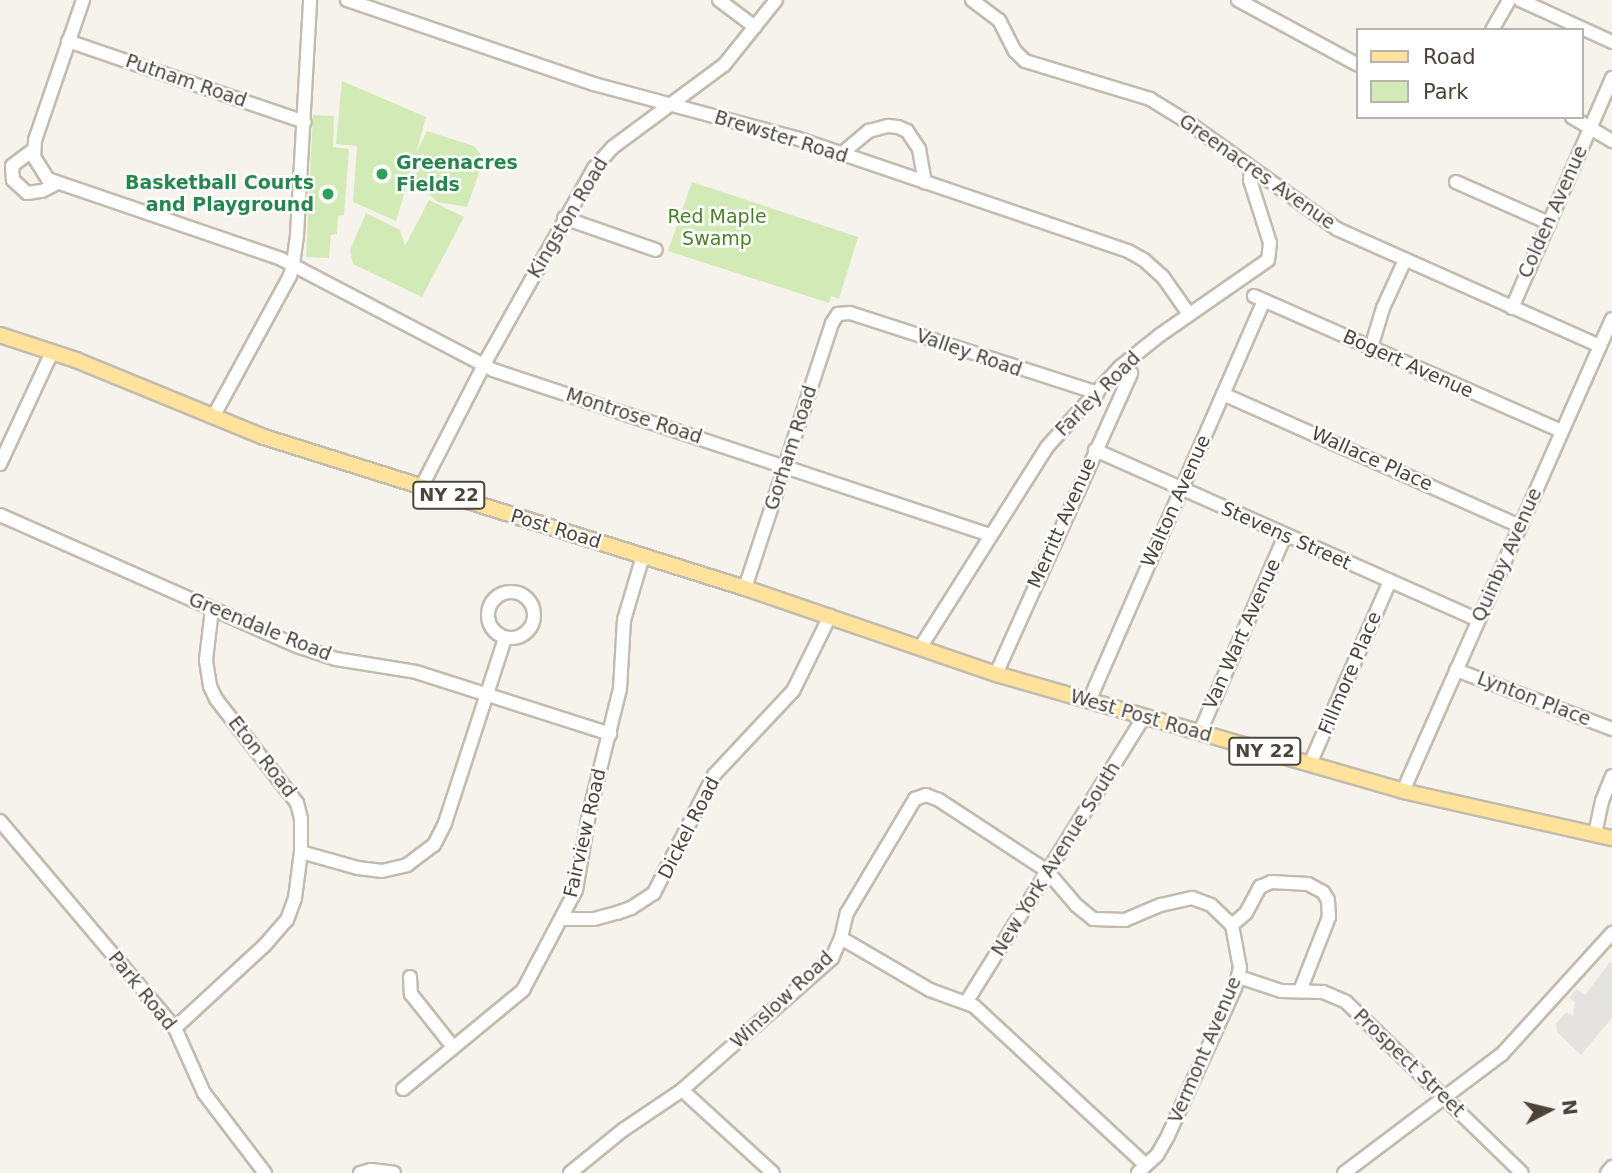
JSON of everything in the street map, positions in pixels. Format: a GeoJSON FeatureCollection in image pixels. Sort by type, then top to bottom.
{"type":"FeatureCollection","features":[{"type":"Feature","properties":{"kind":"main road","name":"Post Road"},"geometry":{"type":"LineString","coordinates":[[0,335],[52,352],[264,437],[745,588],[919,647]]}},
{"type":"Feature","properties":{"kind":"main road","name":"West Post Road"},"geometry":{"type":"LineString","coordinates":[[919,647],[996,674],[1403,791],[1612,838]]}},
{"type":"Feature","properties":{"kind":"street"},"geometry":{"type":"LineString","coordinates":[[33,150],[17,159],[12,166],[13,180],[27,193],[42,191],[56,184],[42,173],[33,150],[83,0]]}},
{"type":"Feature","properties":{"kind":"street"},"geometry":{"type":"LineString","coordinates":[[213,417],[290,276],[293,264],[298,235],[310,0]]}},
{"type":"Feature","properties":{"kind":"street","name":"Brewster Road"},"geometry":{"type":"LineString","coordinates":[[347,0],[594,84],[750,124],[1128,251],[1163,277],[1189,314]]}},
{"type":"Feature","properties":{"kind":"street"},"geometry":{"type":"LineString","coordinates":[[719,0],[755,27]]}},
{"type":"Feature","properties":{"kind":"street","name":"Kingston Road"},"geometry":{"type":"LineString","coordinates":[[422,486],[564,218],[606,152],[724,65],[776,0]]}},
{"type":"Feature","properties":{"kind":"street","name":"Greenacres Avenue"},"geometry":{"type":"LineString","coordinates":[[972,0],[999,20],[1015,51],[1025,61],[1150,99],[1189,123],[1251,170],[1337,229],[1600,346]]}},
{"type":"Feature","properties":{"kind":"street"},"geometry":{"type":"LineString","coordinates":[[1238,0],[1356,64]]}},
{"type":"Feature","properties":{"kind":"street"},"geometry":{"type":"LineString","coordinates":[[1493,28],[1509,0]]}},
{"type":"Feature","properties":{"kind":"street"},"geometry":{"type":"LineString","coordinates":[[1520,0],[1583,28]]}},
{"type":"Feature","properties":{"kind":"street"},"geometry":{"type":"LineString","coordinates":[[1584,29],[1612,41]]}},
{"type":"Feature","properties":{"kind":"street","name":"Putnam Road"},"geometry":{"type":"LineString","coordinates":[[68,41],[304,122]]}},
{"type":"Feature","properties":{"kind":"street","name":"Colden Avenue"},"geometry":{"type":"LineString","coordinates":[[1512,308],[1612,78]]}},
{"type":"Feature","properties":{"kind":"street"},"geometry":{"type":"LineString","coordinates":[[1575,119],[1612,141]]}},
{"type":"Feature","properties":{"kind":"street"},"geometry":{"type":"LineString","coordinates":[[840,155],[869,131],[888,126],[898,127],[907,131],[919,149],[925,182]]}},
{"type":"Feature","properties":{"kind":"street","name":"Farley Road"},"geometry":{"type":"LineString","coordinates":[[919,647],[1047,447],[1121,368],[1189,314],[1253,272],[1270,256],[1270,243],[1250,180],[1251,170]]}},
{"type":"Feature","properties":{"kind":"street"},"geometry":{"type":"LineString","coordinates":[[1456,182],[1549,223]]}},
{"type":"Feature","properties":{"kind":"street","name":"Montrose Road"},"geometry":{"type":"LineString","coordinates":[[56,184],[293,264],[484,365],[989,535]]}},
{"type":"Feature","properties":{"kind":"street"},"geometry":{"type":"LineString","coordinates":[[564,218],[656,250]]}},
{"type":"Feature","properties":{"kind":"street"},"geometry":{"type":"LineString","coordinates":[[1371,348],[1383,308],[1405,260]]}},
{"type":"Feature","properties":{"kind":"street","name":"Bogert Avenue"},"geometry":{"type":"LineString","coordinates":[[1259,298],[1561,431]]}},
{"type":"Feature","properties":{"kind":"street","name":"Walton Avenue"},"geometry":{"type":"LineString","coordinates":[[1089,701],[1223,394],[1259,298]]}},
{"type":"Feature","properties":{"kind":"street","name":"Valley Road"},"geometry":{"type":"LineString","coordinates":[[842,313],[850,313],[1097,393]]}},
{"type":"Feature","properties":{"kind":"street","name":"Gorham Road"},"geometry":{"type":"LineString","coordinates":[[745,588],[832,323],[842,313]]}},
{"type":"Feature","properties":{"kind":"street","name":"Quinby Avenue"},"geometry":{"type":"LineString","coordinates":[[1403,791],[1612,319]]}},
{"type":"Feature","properties":{"kind":"street"},"geometry":{"type":"LineString","coordinates":[[0,464],[52,352]]}},
{"type":"Feature","properties":{"kind":"street","name":"Merritt Avenue"},"geometry":{"type":"LineString","coordinates":[[996,674],[1094,450],[1131,373]]}},
{"type":"Feature","properties":{"kind":"street","name":"Wallace Place"},"geometry":{"type":"LineString","coordinates":[[1223,394],[1520,526]]}},
{"type":"Feature","properties":{"kind":"street","name":"Stevens Street"},"geometry":{"type":"LineString","coordinates":[[1094,450],[1478,620]]}},
{"type":"Feature","properties":{"kind":"street","name":"Greendale Road"},"geometry":{"type":"LineString","coordinates":[[0,515],[316,653],[416,672],[610,734]]}},
{"type":"Feature","properties":{"kind":"street","name":"Van Wart Avenue"},"geometry":{"type":"LineString","coordinates":[[1200,732],[1285,536]]}},
{"type":"Feature","properties":{"kind":"street","name":"Fairview Road"},"geometry":{"type":"LineString","coordinates":[[403,1089],[523,990],[576,890],[589,814],[620,689],[624,620],[643,556]]}},
{"type":"Feature","properties":{"kind":"street","name":"Fillmore Place"},"geometry":{"type":"LineString","coordinates":[[1310,764],[1390,581]]}},
{"type":"Feature","properties":{"kind":"street","name":"Eton Road"},"geometry":{"type":"LineString","coordinates":[[174,1028],[264,946],[287,920],[295,898],[301,852],[301,819],[297,803],[212,691],[206,660],[212,609]]}},
{"type":"Feature","properties":{"kind":"street","name":"Dickel Road"},"geometry":{"type":"LineString","coordinates":[[561,919],[594,919],[617,913],[654,893],[714,775],[793,691],[830,616]]}},
{"type":"Feature","properties":{"kind":"street"},"geometry":{"type":"LineString","coordinates":[[301,852],[371,871],[407,865],[428,852],[445,823],[505,638]]}},
{"type":"Feature","properties":{"kind":"street","name":"Lynton Place"},"geometry":{"type":"LineString","coordinates":[[1456,670],[1612,729]]}},
{"type":"Feature","properties":{"kind":"street","name":"New York Avenue South"},"geometry":{"type":"LineString","coordinates":[[967,1002],[1144,717]]}},
{"type":"Feature","properties":{"kind":"street"},"geometry":{"type":"LineString","coordinates":[[1595,834],[1612,776]]}},
{"type":"Feature","properties":{"kind":"street","name":"Winslow Road"},"geometry":{"type":"LineString","coordinates":[[570,1173],[623,1130],[682,1090],[823,967],[836,951],[846,913],[915,799],[921,795],[939,800],[1047,871]]}},
{"type":"Feature","properties":{"kind":"street","name":"Park Road"},"geometry":{"type":"LineString","coordinates":[[0,821],[174,1028],[204,1093],[265,1173]]}},
{"type":"Feature","properties":{"kind":"street"},"geometry":{"type":"LineString","coordinates":[[1047,871],[1083,912],[1102,921],[1125,920],[1161,905],[1192,898],[1211,905],[1232,925],[1246,913],[1260,887],[1281,881],[1316,887],[1328,900],[1329,917],[1300,991]]}},
{"type":"Feature","properties":{"kind":"street","name":"Vermont Avenue"},"geometry":{"type":"LineString","coordinates":[[1142,1169],[1157,1155],[1168,1136],[1239,977],[1239,950],[1232,925]]}},
{"type":"Feature","properties":{"kind":"street"},"geometry":{"type":"LineString","coordinates":[[1344,1173],[1502,1054],[1612,933]]}},
{"type":"Feature","properties":{"kind":"street"},"geometry":{"type":"LineString","coordinates":[[841,938],[930,990],[967,1002],[1142,1169]]}},
{"type":"Feature","properties":{"kind":"street"},"geometry":{"type":"LineString","coordinates":[[410,977],[411,994],[453,1047]]}},
{"type":"Feature","properties":{"kind":"street","name":"Prospect Street"},"geometry":{"type":"LineString","coordinates":[[1239,977],[1270,989],[1323,992],[1346,1002],[1522,1173]]}},
{"type":"Feature","properties":{"kind":"street"},"geometry":{"type":"LineString","coordinates":[[682,1090],[773,1173]]}},
{"type":"Feature","properties":{"kind":"street"},"geometry":{"type":"LineString","coordinates":[[1607,1173],[1612,1167]]}},
{"type":"Feature","properties":{"kind":"street"},"geometry":{"type":"LineString","coordinates":[[360,1173],[371,1170],[394,1173]]}},
{"type":"Feature","properties":{"kind":"green space","name":"Greenacres Fields"},"geometry":{"type":"Polygon","coordinates":[[[342,81],[426,117],[416,153],[427,131],[474,146],[484,159],[467,207],[438,202],[416,184],[415,157],[396,221],[353,202],[357,146],[336,144],[342,81]]]}},
{"type":"Feature","properties":{"kind":"green space","name":"Basketball Courts and Playground"},"geometry":{"type":"Polygon","coordinates":[[[313,115],[334,116],[333,147],[349,149],[344,215],[338,216],[337,234],[331,235],[329,258],[306,257],[313,115]]]}},
{"type":"Feature","properties":{"kind":"green space","name":"Red Maple Swamp"},"geometry":{"type":"Polygon","coordinates":[[[692,182],[858,237],[839,299],[831,296],[829,303],[668,251],[692,182]]]}},
{"type":"Feature","properties":{"kind":"green space"},"geometry":{"type":"Polygon","coordinates":[[[429,200],[464,217],[422,297],[353,264],[350,250],[366,213],[400,230],[405,246],[429,200]]]}},
{"type":"Feature","properties":{"kind":"shaded area"},"geometry":{"type":"Polygon","coordinates":[[[1609,963],[1612,963],[1612,1018],[1581,1055],[1557,1032],[1556,1024],[1566,1012],[1573,1016],[1575,1002],[1569,998],[1577,989],[1585,995],[1609,963]]]}},
{"type":"Feature","properties":{"kind":"place","name":"Greenacres Fields"},"geometry":{"type":"Point","coordinates":[382,174]}},
{"type":"Feature","properties":{"kind":"place","name":"Basketball Courts and Playground"},"geometry":{"type":"Point","coordinates":[328,194]}}]}
